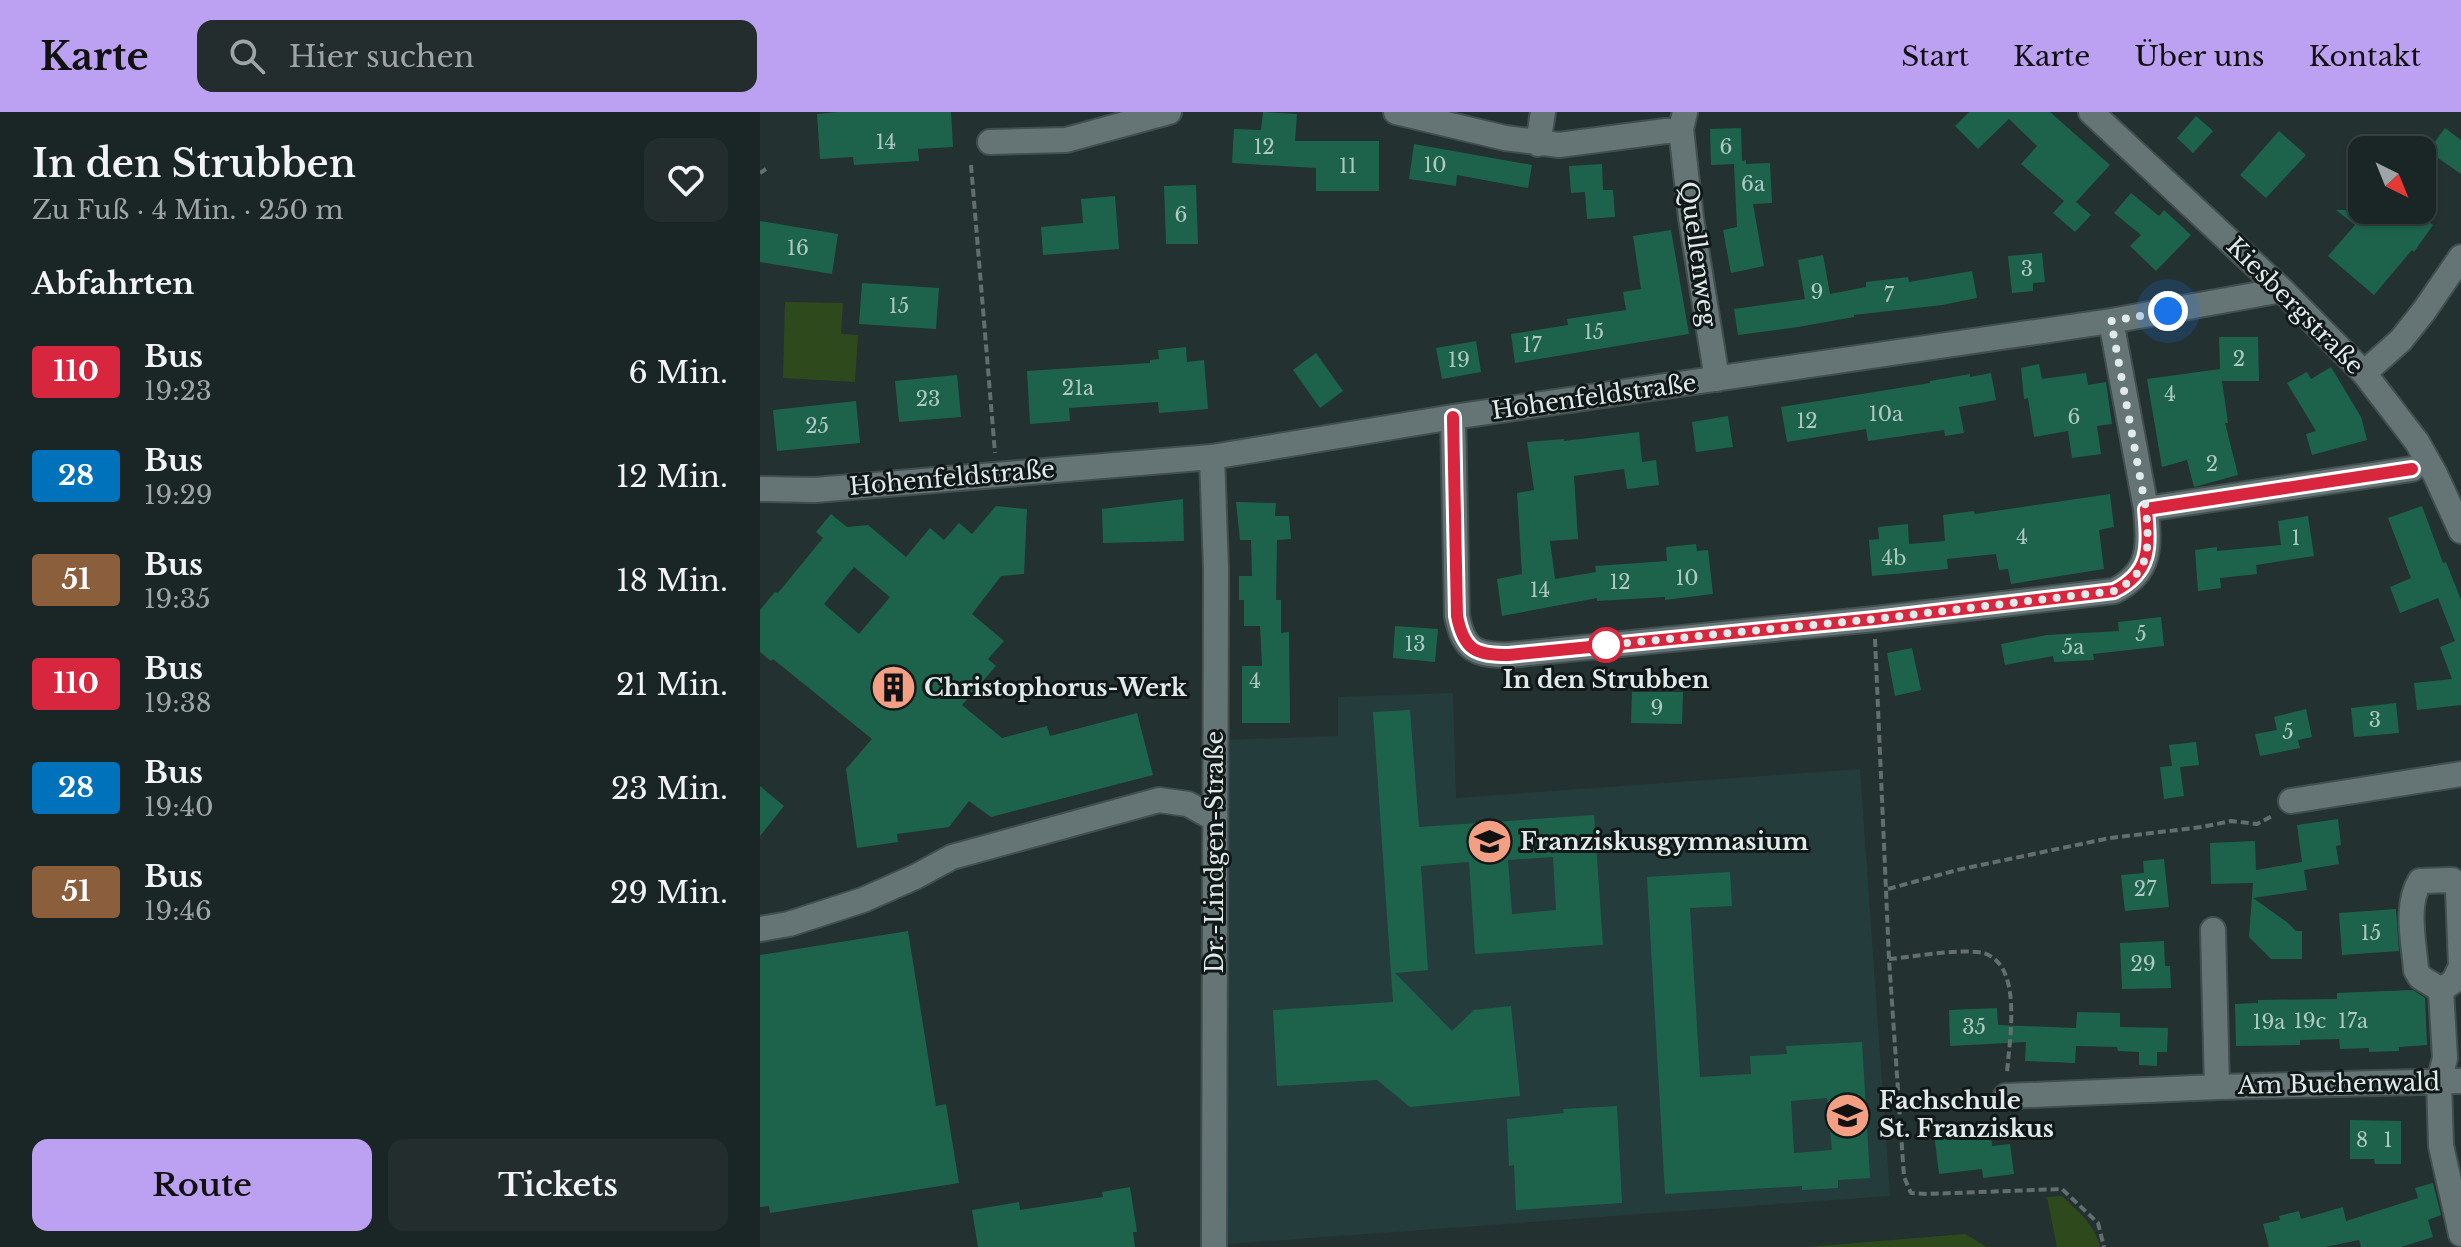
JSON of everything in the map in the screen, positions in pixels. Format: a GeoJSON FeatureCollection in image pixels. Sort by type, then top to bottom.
{"type":"FeatureCollection","features":[{"type":"Feature","properties":{"kind":"street"},"geometry":{"type":"LineString","coordinates":[[990,142],[1066,140],[1169,112]]}},
{"type":"Feature","properties":{"kind":"street","name":"Quellenweg"},"geometry":{"type":"LineString","coordinates":[[1396,112],[1538,144],[1559,145],[1661,134],[1683,121],[1691,218],[1717,379]]}},
{"type":"Feature","properties":{"kind":"street"},"geometry":{"type":"LineString","coordinates":[[1538,144],[1543,112]]}},
{"type":"Feature","properties":{"kind":"street","name":"Kiesbergstraße"},"geometry":{"type":"LineString","coordinates":[[2091,112],[2282,290],[2364,373],[2417,442],[2461,531]]}},
{"type":"Feature","properties":{"kind":"street"},"geometry":{"type":"LineString","coordinates":[[2364,373],[2401,340],[2461,257]]}},
{"type":"Feature","properties":{"kind":"street","name":"Hohenfeldstraße"},"geometry":{"type":"LineString","coordinates":[[760,489],[815,490],[1212,457],[1453,417],[2111,321],[2282,290]]}},
{"type":"Feature","properties":{"kind":"street"},"geometry":{"type":"LineString","coordinates":[[1453,417],[1457,616],[1461,635],[1470,647],[1483,655],[1875,619],[2114,591],[2136,575],[2146,559],[2148,541],[2146,509],[2111,321]]}},
{"type":"Feature","properties":{"kind":"street","name":"Dr.-Lindgen-Straße"},"geometry":{"type":"LineString","coordinates":[[1212,457],[1216,569],[1214,1247]]}},
{"type":"Feature","properties":{"kind":"street"},"geometry":{"type":"LineString","coordinates":[[2146,509],[2412,469]]}},
{"type":"Feature","properties":{"kind":"street"},"geometry":{"type":"LineString","coordinates":[[2291,801],[2461,774]]}},
{"type":"Feature","properties":{"kind":"street"},"geometry":{"type":"LineString","coordinates":[[760,929],[789,924],[863,900],[952,857],[1159,800],[1188,804],[1215,819]]}},
{"type":"Feature","properties":{"kind":"street","name":"Am Buchenwald"},"geometry":{"type":"LineString","coordinates":[[2213,930],[2217,1087]]}},
{"type":"Feature","properties":{"kind":"street"},"geometry":{"type":"LineString","coordinates":[[2441,990],[2445,1058],[2450,1082],[2441,1146],[2461,1234]]}},
{"type":"Feature","properties":{"kind":"street","name":"Am Buchenwald"},"geometry":{"type":"LineString","coordinates":[[2006,1096],[2391,1081],[2450,1082]]}},
{"type":"Feature","properties":{"kind":"path"},"geometry":{"type":"LineString","coordinates":[[971,165],[998,475]]}},
{"type":"Feature","properties":{"kind":"path"},"geometry":{"type":"LineString","coordinates":[[760,173],[766,169]]}},
{"type":"Feature","properties":{"kind":"path"},"geometry":{"type":"LineString","coordinates":[[1875,619],[1889,959],[1904,1177],[1911,1193],[2062,1189],[2098,1223],[2104,1247]]}},
{"type":"Feature","properties":{"kind":"path"},"geometry":{"type":"LineString","coordinates":[[1887,889],[1957,870],[2110,838],[2231,821],[2257,824],[2271,818],[2291,801]]}},
{"type":"Feature","properties":{"kind":"path"},"geometry":{"type":"LineString","coordinates":[[1889,959],[1972,952],[1987,954],[2006,972],[2011,1000],[2006,1096]]}},
{"type":"Feature","properties":{"kind":"shaded area"},"geometry":{"type":"Polygon","coordinates":[[[1453,693],[1456,798],[1860,769],[1890,1196],[1228,1244],[1224,740],[1338,736],[1338,697],[1453,693]]]}},
{"type":"Feature","properties":{"kind":"green space"},"geometry":{"type":"Polygon","coordinates":[[[785,302],[843,303],[841,334],[858,335],[855,382],[783,378],[785,302]]]}},
{"type":"Feature","properties":{"kind":"green space"},"geometry":{"type":"Polygon","coordinates":[[[2062,1196],[2090,1225],[2100,1247],[2057,1247],[2047,1197],[2062,1196]]]}},
{"type":"Feature","properties":{"kind":"green space"},"geometry":{"type":"Polygon","coordinates":[[[1965,1234],[1987,1247],[1807,1247],[1965,1234]]]}},
{"type":"Feature","properties":{"kind":"building"},"geometry":{"type":"Polygon","coordinates":[[[951,112],[953,147],[918,149],[919,161],[854,165],[853,157],[820,159],[817,114],[951,112]]]}},
{"type":"Feature","properties":{"kind":"building"},"geometry":{"type":"Polygon","coordinates":[[[1263,112],[1297,114],[1295,141],[1379,141],[1379,191],[1316,191],[1316,168],[1232,163],[1234,129],[1261,130],[1263,112]]]}},
{"type":"Feature","properties":{"kind":"building"},"geometry":{"type":"Polygon","coordinates":[[[1969,112],[2050,112],[2110,165],[2076,202],[2091,215],[2075,232],[2053,213],[2064,201],[2021,164],[2037,146],[2009,119],[1978,149],[1955,126],[1969,112]]]}},
{"type":"Feature","properties":{"kind":"building"},"geometry":{"type":"Polygon","coordinates":[[[2196,116],[2213,131],[2193,153],[2177,138],[2196,116]]]}},
{"type":"Feature","properties":{"kind":"building"},"geometry":{"type":"Polygon","coordinates":[[[1741,128],[1742,161],[1746,160],[1746,164],[1770,163],[1772,203],[1753,204],[1764,266],[1731,273],[1723,230],[1737,227],[1734,164],[1711,165],[1710,129],[1741,128]]]}},
{"type":"Feature","properties":{"kind":"building"},"geometry":{"type":"Polygon","coordinates":[[[2445,128],[2461,140],[2461,174],[2436,157],[2436,140],[2445,128]]]}},
{"type":"Feature","properties":{"kind":"building"},"geometry":{"type":"Polygon","coordinates":[[[2279,131],[2306,155],[2266,198],[2240,175],[2279,131]]]}},
{"type":"Feature","properties":{"kind":"building"},"geometry":{"type":"Polygon","coordinates":[[[1414,144],[1532,165],[1528,188],[1457,175],[1456,186],[1409,179],[1414,144]]]}},
{"type":"Feature","properties":{"kind":"building"},"geometry":{"type":"Polygon","coordinates":[[[1602,164],[1603,190],[1613,190],[1615,217],[1587,219],[1585,192],[1571,193],[1569,166],[1602,164]]]}},
{"type":"Feature","properties":{"kind":"building"},"geometry":{"type":"Polygon","coordinates":[[[1196,185],[1198,244],[1166,244],[1164,186],[1196,185]]]}},
{"type":"Feature","properties":{"kind":"building"},"geometry":{"type":"Polygon","coordinates":[[[2131,193],[2159,216],[2164,210],[2191,235],[2156,271],[2130,246],[2141,235],[2114,213],[2131,193]]]}},
{"type":"Feature","properties":{"kind":"building"},"geometry":{"type":"Polygon","coordinates":[[[1115,196],[1119,249],[1043,255],[1041,227],[1083,223],[1081,199],[1115,196]]]}},
{"type":"Feature","properties":{"kind":"building"},"geometry":{"type":"Polygon","coordinates":[[[2336,210],[2348,210],[2348,219],[2336,210]]]}},
{"type":"Feature","properties":{"kind":"building"},"geometry":{"type":"Polygon","coordinates":[[[760,221],[838,234],[832,274],[760,262],[760,221]]]}},
{"type":"Feature","properties":{"kind":"building"},"geometry":{"type":"Polygon","coordinates":[[[2355,225],[2433,225],[2414,252],[2412,250],[2374,295],[2328,256],[2355,225]]]}},
{"type":"Feature","properties":{"kind":"building"},"geometry":{"type":"Polygon","coordinates":[[[1671,230],[1689,334],[1515,363],[1511,334],[1568,325],[1567,319],[1626,310],[1623,292],[1641,289],[1633,236],[1671,230]]]}},
{"type":"Feature","properties":{"kind":"building"},"geometry":{"type":"Polygon","coordinates":[[[2042,253],[2045,282],[2033,283],[2033,291],[2012,293],[2008,256],[2042,253]]]}},
{"type":"Feature","properties":{"kind":"building"},"geometry":{"type":"Polygon","coordinates":[[[1823,255],[1830,294],[1866,287],[1866,282],[1908,277],[1909,282],[1972,271],[1977,298],[1738,335],[1734,309],[1805,299],[1798,260],[1823,255]]]}},
{"type":"Feature","properties":{"kind":"building"},"geometry":{"type":"Polygon","coordinates":[[[862,283],[939,288],[936,329],[859,324],[862,283]]]}},
{"type":"Feature","properties":{"kind":"building"},"geometry":{"type":"Polygon","coordinates":[[[2219,337],[2258,337],[2259,381],[2222,381],[2228,423],[2225,423],[2238,475],[2194,487],[2187,460],[2162,467],[2147,379],[2220,369],[2219,337]]]}},
{"type":"Feature","properties":{"kind":"building"},"geometry":{"type":"Polygon","coordinates":[[[1476,341],[1481,372],[1442,379],[1436,348],[1476,341]]]}},
{"type":"Feature","properties":{"kind":"building"},"geometry":{"type":"Polygon","coordinates":[[[1186,347],[1187,362],[1204,360],[1208,409],[1159,413],[1158,402],[1069,408],[1070,421],[1030,424],[1027,371],[1150,363],[1150,360],[1159,359],[1158,350],[1186,347]]]}},
{"type":"Feature","properties":{"kind":"building"},"geometry":{"type":"Polygon","coordinates":[[[1316,353],[1343,391],[1320,408],[1293,370],[1316,353]]]}},
{"type":"Feature","properties":{"kind":"building"},"geometry":{"type":"Polygon","coordinates":[[[2039,364],[2042,379],[2086,373],[2088,385],[2106,382],[2112,424],[2097,426],[2101,454],[2072,458],[2068,431],[2034,437],[2028,398],[2024,399],[2021,368],[2039,364]]]}},
{"type":"Feature","properties":{"kind":"building"},"geometry":{"type":"Polygon","coordinates":[[[2331,367],[2361,417],[2367,440],[2312,455],[2306,434],[2316,431],[2287,383],[2307,372],[2311,379],[2331,367]]]}},
{"type":"Feature","properties":{"kind":"building"},"geometry":{"type":"Polygon","coordinates":[[[1991,373],[1996,400],[1959,407],[1964,433],[1945,436],[1944,430],[1868,441],[1866,429],[1787,442],[1781,407],[1991,373]]]}},
{"type":"Feature","properties":{"kind":"building"},"geometry":{"type":"Polygon","coordinates":[[[957,375],[961,417],[899,422],[895,381],[957,375]]]}},
{"type":"Feature","properties":{"kind":"building"},"geometry":{"type":"Polygon","coordinates":[[[856,401],[860,443],[777,451],[773,410],[856,401]]]}},
{"type":"Feature","properties":{"kind":"building"},"geometry":{"type":"Polygon","coordinates":[[[1728,416],[1733,447],[1696,452],[1692,422],[1728,416]]]}},
{"type":"Feature","properties":{"kind":"building"},"geometry":{"type":"Polygon","coordinates":[[[1639,432],[1642,462],[1656,460],[1659,485],[1627,489],[1624,469],[1574,476],[1578,539],[1550,541],[1555,579],[1596,572],[1595,566],[1667,561],[1666,547],[1696,544],[1697,551],[1708,550],[1713,594],[1665,600],[1665,597],[1597,601],[1597,598],[1502,616],[1497,579],[1522,574],[1517,493],[1534,490],[1527,442],[1639,432]]]}},
{"type":"Feature","properties":{"kind":"building"},"geometry":{"type":"Polygon","coordinates":[[[2110,494],[2114,527],[2099,530],[2104,569],[2011,584],[2008,569],[1999,570],[1996,554],[1947,559],[1948,569],[1872,576],[1869,540],[1879,539],[1878,527],[1908,524],[1909,544],[1945,541],[1943,515],[1974,511],[1975,514],[2110,494]]]}},
{"type":"Feature","properties":{"kind":"building"},"geometry":{"type":"Polygon","coordinates":[[[1183,499],[1184,541],[1103,543],[1102,509],[1183,499]]]}},
{"type":"Feature","properties":{"kind":"building"},"geometry":{"type":"Polygon","coordinates":[[[1236,502],[1276,503],[1275,516],[1289,516],[1291,539],[1277,540],[1276,600],[1281,600],[1281,633],[1289,632],[1290,723],[1242,723],[1242,666],[1262,666],[1260,626],[1244,626],[1244,600],[1239,600],[1239,576],[1252,576],[1251,540],[1240,540],[1236,502]]]}},
{"type":"Feature","properties":{"kind":"building","name":"Christophorus-Werk"},"geometry":{"type":"Polygon","coordinates":[[[996,506],[1027,509],[1024,574],[1001,576],[972,614],[1004,641],[988,659],[996,666],[962,705],[1002,738],[1047,726],[1050,736],[1137,713],[1153,775],[991,817],[969,801],[949,827],[897,834],[898,842],[857,848],[846,769],[872,739],[773,659],[771,661],[760,652],[760,610],[823,538],[816,532],[831,514],[847,527],[868,525],[906,557],[930,528],[944,540],[959,523],[972,534],[996,506]],[[854,567],[824,604],[859,634],[890,597],[854,567]]]}},
{"type":"Feature","properties":{"kind":"building"},"geometry":{"type":"Polygon","coordinates":[[[2422,506],[2443,563],[2446,562],[2461,600],[2461,705],[2417,710],[2414,683],[2452,679],[2440,647],[2455,641],[2438,598],[2400,613],[2390,587],[2411,578],[2388,518],[2422,506]]]}},
{"type":"Feature","properties":{"kind":"building"},"geometry":{"type":"Polygon","coordinates":[[[2308,516],[2314,556],[2256,565],[2257,574],[2220,578],[2221,588],[2198,591],[2195,550],[2281,545],[2278,521],[2308,516]]]}},
{"type":"Feature","properties":{"kind":"building"},"geometry":{"type":"Polygon","coordinates":[[[2161,617],[2164,646],[2093,654],[2094,660],[2054,662],[2053,656],[2005,665],[2001,644],[2047,635],[2119,631],[2118,622],[2161,617]]]}},
{"type":"Feature","properties":{"kind":"building"},"geometry":{"type":"Polygon","coordinates":[[[1395,626],[1438,629],[1435,662],[1393,658],[1395,626]]]}},
{"type":"Feature","properties":{"kind":"building"},"geometry":{"type":"Polygon","coordinates":[[[1912,648],[1921,690],[1895,696],[1887,653],[1912,648]]]}},
{"type":"Feature","properties":{"kind":"building"},"geometry":{"type":"Polygon","coordinates":[[[1632,692],[1683,692],[1682,724],[1631,723],[1632,692]]]}},
{"type":"Feature","properties":{"kind":"building"},"geometry":{"type":"Polygon","coordinates":[[[2396,703],[2399,733],[2354,737],[2351,708],[2396,703]]]}},
{"type":"Feature","properties":{"kind":"building"},"geometry":{"type":"Polygon","coordinates":[[[2306,709],[2312,737],[2298,740],[2300,748],[2260,756],[2255,734],[2277,730],[2274,717],[2306,709]]]}},
{"type":"Feature","properties":{"kind":"building"},"geometry":{"type":"Polygon","coordinates":[[[1410,710],[1419,827],[1594,815],[1603,945],[1475,954],[1469,862],[1421,866],[1428,970],[1395,973],[1452,1031],[1474,1010],[1511,1006],[1520,1096],[1410,1107],[1377,1080],[1277,1086],[1273,1010],[1393,1002],[1373,712],[1410,710]],[[1553,857],[1508,860],[1512,914],[1556,910],[1553,857]]]}},
{"type":"Feature","properties":{"kind":"building"},"geometry":{"type":"Polygon","coordinates":[[[2196,742],[2199,765],[2180,767],[2184,796],[2164,799],[2160,767],[2172,766],[2169,745],[2196,742]]]}},
{"type":"Feature","properties":{"kind":"building"},"geometry":{"type":"Polygon","coordinates":[[[760,786],[784,806],[760,836],[760,786]]]}},
{"type":"Feature","properties":{"kind":"building"},"geometry":{"type":"Polygon","coordinates":[[[2338,819],[2341,845],[2336,846],[2339,864],[2304,870],[2307,890],[2253,898],[2296,931],[2302,931],[2302,959],[2271,959],[2249,937],[2253,883],[2211,884],[2210,843],[2255,841],[2256,870],[2302,862],[2297,825],[2338,819]]]}},
{"type":"Feature","properties":{"kind":"building"},"geometry":{"type":"Polygon","coordinates":[[[2164,859],[2169,907],[2125,911],[2121,875],[2144,873],[2143,861],[2164,859]]]}},
{"type":"Feature","properties":{"kind":"building"},"geometry":{"type":"Polygon","coordinates":[[[1730,872],[1732,906],[1690,908],[1700,1077],[1751,1074],[1750,1056],[1787,1054],[1786,1046],[1862,1042],[1870,1178],[1838,1180],[1838,1188],[1802,1190],[1802,1186],[1665,1194],[1647,877],[1730,872]],[[1827,1098],[1791,1101],[1794,1153],[1832,1150],[1827,1098]]]}},
{"type":"Feature","properties":{"kind":"building"},"geometry":{"type":"Polygon","coordinates":[[[2396,909],[2399,951],[2342,955],[2339,913],[2396,909]]]}},
{"type":"Feature","properties":{"kind":"building"},"geometry":{"type":"Polygon","coordinates":[[[908,931],[936,1106],[946,1104],[959,1183],[770,1213],[769,1206],[760,1207],[760,955],[908,931]]]}},
{"type":"Feature","properties":{"kind":"building"},"geometry":{"type":"Polygon","coordinates":[[[2164,941],[2165,966],[2170,966],[2171,988],[2122,989],[2120,943],[2164,941]]]}},
{"type":"Feature","properties":{"kind":"building"},"geometry":{"type":"Polygon","coordinates":[[[2413,990],[2425,998],[2427,1045],[2399,1047],[2399,1051],[2369,1052],[2369,1048],[2340,1049],[2339,1039],[2300,1040],[2300,1045],[2236,1046],[2235,1004],[2258,1003],[2258,1000],[2337,999],[2337,993],[2413,990]]]}},
{"type":"Feature","properties":{"kind":"building"},"geometry":{"type":"Polygon","coordinates":[[[1997,1008],[1998,1025],[2076,1028],[2077,1012],[2120,1013],[2120,1027],[2168,1028],[2167,1052],[2157,1052],[2157,1066],[2139,1065],[2139,1052],[2118,1051],[2117,1047],[2076,1046],[2075,1063],[2025,1061],[2026,1042],[1950,1046],[1949,1010],[1997,1008]]]}},
{"type":"Feature","properties":{"kind":"building"},"geometry":{"type":"Polygon","coordinates":[[[1617,1106],[1622,1203],[1516,1210],[1514,1165],[1509,1166],[1507,1119],[1564,1113],[1563,1109],[1617,1106]]]}},
{"type":"Feature","properties":{"kind":"building"},"geometry":{"type":"Polygon","coordinates":[[[2350,1120],[2401,1121],[2401,1164],[2375,1164],[2374,1159],[2350,1159],[2350,1120]]]}},
{"type":"Feature","properties":{"kind":"building"},"geometry":{"type":"Polygon","coordinates":[[[1966,1129],[1967,1136],[1991,1134],[1992,1146],[2010,1144],[2014,1174],[1983,1178],[1982,1169],[1939,1174],[1934,1133],[1966,1129]]]}},
{"type":"Feature","properties":{"kind":"building"},"geometry":{"type":"Polygon","coordinates":[[[2433,1183],[2441,1215],[2428,1220],[2433,1237],[2401,1247],[2361,1247],[2359,1240],[2325,1247],[2269,1247],[2263,1224],[2280,1220],[2279,1216],[2299,1211],[2301,1219],[2343,1207],[2346,1221],[2418,1198],[2415,1188],[2433,1183]]]}},
{"type":"Feature","properties":{"kind":"building"},"geometry":{"type":"Polygon","coordinates":[[[1130,1187],[1137,1232],[1133,1232],[1135,1247],[978,1247],[972,1210],[1019,1202],[1020,1210],[1103,1197],[1102,1192],[1130,1187]]]}},
{"type":"Feature","properties":{"kind":"bus line","name":"110"},"geometry":{"type":"LineString","coordinates":[[1453,417],[1457,616],[1461,635],[1470,647],[1483,655],[1875,619],[2114,591],[2136,575],[2146,559],[2146,509],[2412,469]]}},
{"type":"Feature","properties":{"kind":"place","name":"In den Strubben"},"geometry":{"type":"Point","coordinates":[1606,645]}},
{"type":"Feature","properties":{"kind":"place","name":"Christophorus-Werk"},"geometry":{"type":"Point","coordinates":[893,688]}},
{"type":"Feature","properties":{"kind":"place","name":"Franziskusgymnasium"},"geometry":{"type":"Point","coordinates":[1489,842]}},
{"type":"Feature","properties":{"kind":"place","name":"Fachschule St. Franziskus"},"geometry":{"type":"Point","coordinates":[1848,1115]}},
{"type":"Feature","properties":{"kind":"route"},"geometry":{"type":"LineString","coordinates":[[1606,645],[1595,646],[1875,619],[2114,591],[2124,586],[2146,559],[2148,541],[2146,509],[2111,321],[2168,311]]}}]}
